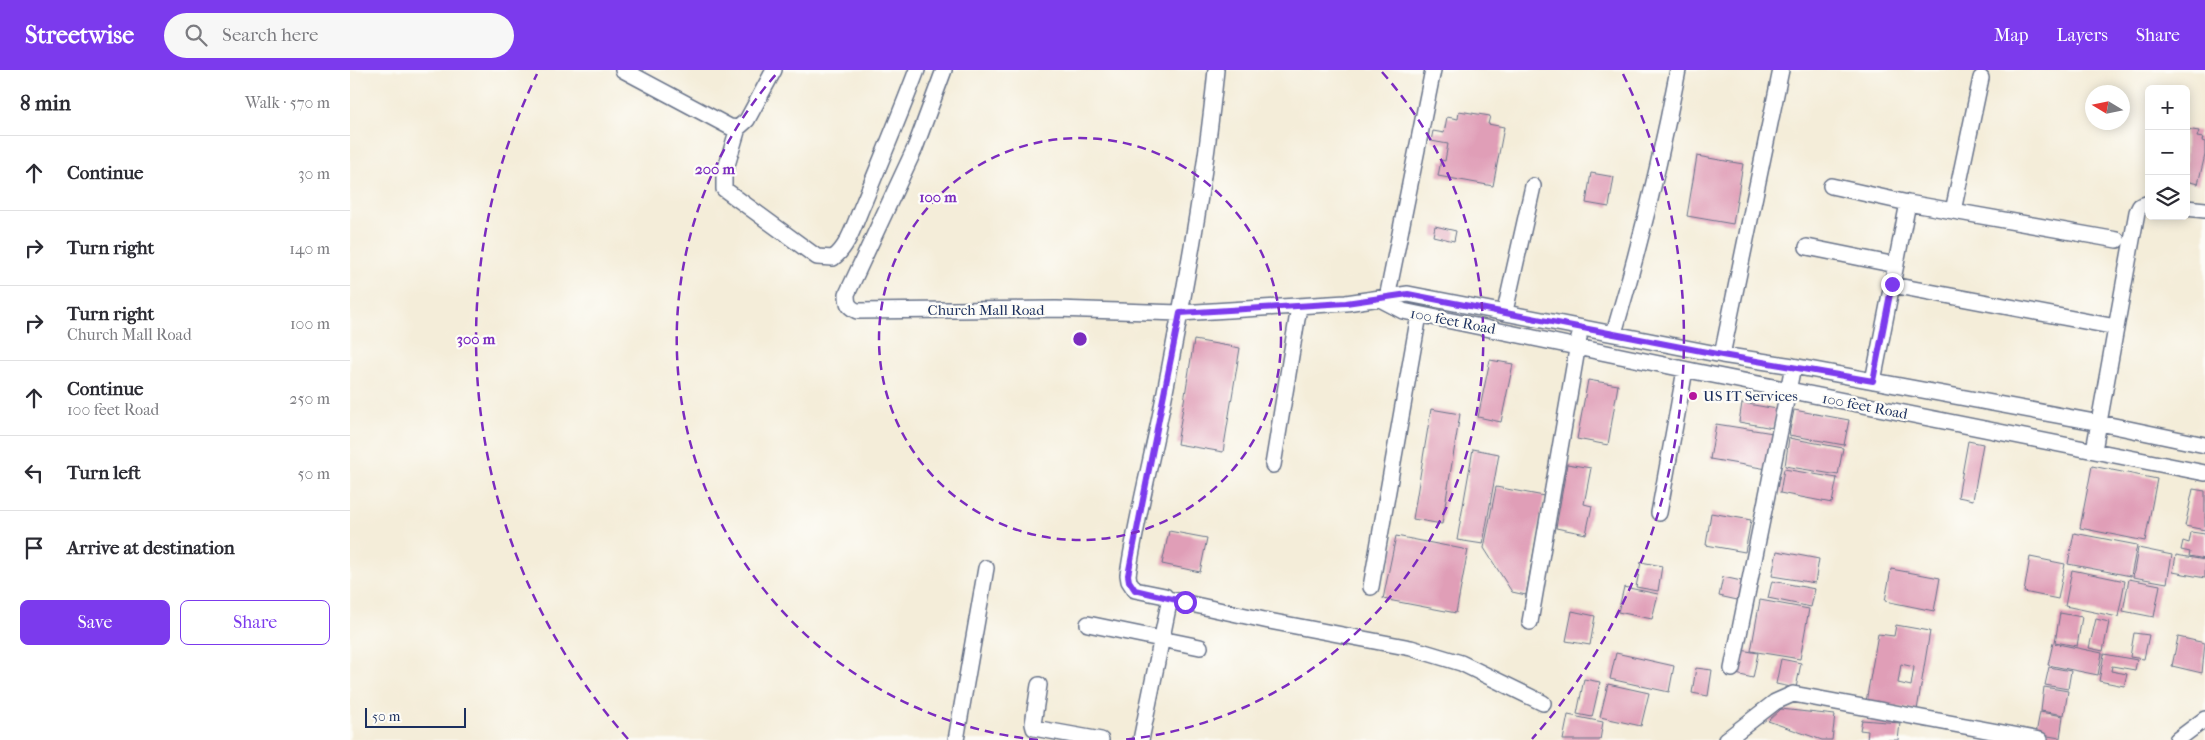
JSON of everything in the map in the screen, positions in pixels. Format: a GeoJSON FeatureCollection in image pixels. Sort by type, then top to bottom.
{"type":"FeatureCollection","features":[{"type":"Feature","properties":{"kind":"street"},"geometry":{"type":"LineString","coordinates":[[623,70],[730,127],[738,128]]}},
{"type":"Feature","properties":{"kind":"street"},"geometry":{"type":"LineString","coordinates":[[774,70],[747,120],[738,128],[724,175],[724,189],[817,257],[833,258],[838,255],[853,226],[895,128],[917,70]]}},
{"type":"Feature","properties":{"kind":"street","name":"Church Mall Road"},"geometry":{"type":"LineString","coordinates":[[944,70],[915,148],[850,287],[847,299],[850,307],[857,311],[1056,309],[1180,313],[1299,307],[1383,299]]}},
{"type":"Feature","properties":{"kind":"street"},"geometry":{"type":"LineString","coordinates":[[1216,70],[1209,147],[1180,313],[1128,575],[1129,581],[1135,590],[1165,596],[1168,599],[1269,621],[1411,648],[1461,663],[1543,702]]}},
{"type":"Feature","properties":{"kind":"street"},"geometry":{"type":"LineString","coordinates":[[1383,299],[1432,70]]}},
{"type":"Feature","properties":{"kind":"street"},"geometry":{"type":"LineString","coordinates":[[1614,333],[1640,246],[1656,183],[1678,70]]}},
{"type":"Feature","properties":{"kind":"street"},"geometry":{"type":"LineString","coordinates":[[1722,355],[1781,70]]}},
{"type":"Feature","properties":{"kind":"street"},"geometry":{"type":"LineString","coordinates":[[1953,211],[1981,78]]}},
{"type":"Feature","properties":{"kind":"street"},"geometry":{"type":"LineString","coordinates":[[1505,311],[1533,186]]}},
{"type":"Feature","properties":{"kind":"street"},"geometry":{"type":"LineString","coordinates":[[1831,186],[1908,203],[2117,240]]}},
{"type":"Feature","properties":{"kind":"street"},"geometry":{"type":"LineString","coordinates":[[1873,381],[1908,203]]}},
{"type":"Feature","properties":{"kind":"street"},"geometry":{"type":"LineString","coordinates":[[2094,450],[2137,212],[2140,206],[2145,204]]}},
{"type":"Feature","properties":{"kind":"street"},"geometry":{"type":"LineString","coordinates":[[2190,208],[2205,210]]}},
{"type":"Feature","properties":{"kind":"street"},"geometry":{"type":"LineString","coordinates":[[1807,247],[1896,265]]}},
{"type":"Feature","properties":{"kind":"street"},"geometry":{"type":"LineString","coordinates":[[1892,284],[2116,327]]}},
{"type":"Feature","properties":{"kind":"street","name":"100 feet Road"},"geometry":{"type":"LineString","coordinates":[[1383,299],[1408,294],[1505,311],[1722,355],[1793,366],[2100,423],[2205,445]]}},
{"type":"Feature","properties":{"kind":"street","name":"100 feet Road"},"geometry":{"type":"LineString","coordinates":[[1383,299],[1403,311],[1419,315],[2205,473]]}},
{"type":"Feature","properties":{"kind":"street"},"geometry":{"type":"LineString","coordinates":[[1273,464],[1299,307]]}},
{"type":"Feature","properties":{"kind":"street"},"geometry":{"type":"LineString","coordinates":[[1515,334],[1520,314]]}},
{"type":"Feature","properties":{"kind":"street"},"geometry":{"type":"LineString","coordinates":[[1371,587],[1419,315]]}},
{"type":"Feature","properties":{"kind":"street"},"geometry":{"type":"LineString","coordinates":[[1530,622],[1582,326]]}},
{"type":"Feature","properties":{"kind":"street"},"geometry":{"type":"LineString","coordinates":[[1732,669],[1793,366]]}},
{"type":"Feature","properties":{"kind":"street"},"geometry":{"type":"LineString","coordinates":[[1659,512],[1685,370]]}},
{"type":"Feature","properties":{"kind":"street"},"geometry":{"type":"LineString","coordinates":[[1923,417],[1928,392]]}},
{"type":"Feature","properties":{"kind":"street"},"geometry":{"type":"LineString","coordinates":[[956,740],[986,568]]}},
{"type":"Feature","properties":{"kind":"street"},"geometry":{"type":"LineString","coordinates":[[1141,740],[1169,607],[1168,599]]}},
{"type":"Feature","properties":{"kind":"street"},"geometry":{"type":"LineString","coordinates":[[1088,624],[1200,647]]}},
{"type":"Feature","properties":{"kind":"street"},"geometry":{"type":"LineString","coordinates":[[1039,685],[1034,728],[1101,740]]}},
{"type":"Feature","properties":{"kind":"street"},"geometry":{"type":"LineString","coordinates":[[1726,740],[1766,709],[1789,695],[1802,695],[2040,740]]}},
{"type":"Feature","properties":{"kind":"street"},"geometry":{"type":"LineString","coordinates":[[2177,740],[2205,719]]}},
{"type":"Feature","properties":{"kind":"building"},"geometry":{"type":"Polygon","coordinates":[[[1459,111],[1490,116],[1488,124],[1504,127],[1493,186],[1438,176],[1441,160],[1445,161],[1448,144],[1431,141],[1433,131],[1444,133],[1447,117],[1458,119],[1459,111]]]}},
{"type":"Feature","properties":{"kind":"building"},"geometry":{"type":"Polygon","coordinates":[[[2190,130],[2199,131],[2197,137],[2203,138],[2202,141],[2205,142],[2205,155],[2198,184],[2190,182],[2190,130]]]}},
{"type":"Feature","properties":{"kind":"building"},"geometry":{"type":"Polygon","coordinates":[[[1697,156],[1743,164],[1733,224],[1687,216],[1697,156]]]}},
{"type":"Feature","properties":{"kind":"building"},"geometry":{"type":"Polygon","coordinates":[[[1591,173],[1614,177],[1609,207],[1586,203],[1591,173]]]}},
{"type":"Feature","properties":{"kind":"building"},"geometry":{"type":"Polygon","coordinates":[[[1435,226],[1456,231],[1454,241],[1433,236],[1435,226]]]}},
{"type":"Feature","properties":{"kind":"building"},"geometry":{"type":"Polygon","coordinates":[[[1194,340],[1240,348],[1223,452],[1177,444],[1194,340]]]}},
{"type":"Feature","properties":{"kind":"building"},"geometry":{"type":"Polygon","coordinates":[[[1490,360],[1513,364],[1501,422],[1478,417],[1490,360]]]}},
{"type":"Feature","properties":{"kind":"building"},"geometry":{"type":"Polygon","coordinates":[[[1588,380],[1618,385],[1608,445],[1577,439],[1588,380]]]}},
{"type":"Feature","properties":{"kind":"building"},"geometry":{"type":"Polygon","coordinates":[[[1742,403],[1777,409],[1773,428],[1739,422],[1742,403]]]}},
{"type":"Feature","properties":{"kind":"building"},"geometry":{"type":"Polygon","coordinates":[[[1431,409],[1460,414],[1442,524],[1413,519],[1431,409]]]}},
{"type":"Feature","properties":{"kind":"building"},"geometry":{"type":"Polygon","coordinates":[[[1794,410],[1849,420],[1844,445],[1789,435],[1794,410]]]}},
{"type":"Feature","properties":{"kind":"building"},"geometry":{"type":"Polygon","coordinates":[[[1716,424],[1773,433],[1767,469],[1710,459],[1716,424]]]}},
{"type":"Feature","properties":{"kind":"building"},"geometry":{"type":"Polygon","coordinates":[[[1789,438],[1843,448],[1838,475],[1785,466],[1789,438]]]}},
{"type":"Feature","properties":{"kind":"building"},"geometry":{"type":"Polygon","coordinates":[[[1968,441],[1983,444],[1973,500],[1958,497],[1968,441]]]}},
{"type":"Feature","properties":{"kind":"building"},"geometry":{"type":"Polygon","coordinates":[[[1473,449],[1499,454],[1483,544],[1457,540],[1473,449]]]}},
{"type":"Feature","properties":{"kind":"building"},"geometry":{"type":"Polygon","coordinates":[[[1567,464],[1591,468],[1584,504],[1592,506],[1586,534],[1556,528],[1567,464]]]}},
{"type":"Feature","properties":{"kind":"building"},"geometry":{"type":"Polygon","coordinates":[[[2092,466],[2157,479],[2145,541],[2080,528],[2092,466]]]}},
{"type":"Feature","properties":{"kind":"building"},"geometry":{"type":"Polygon","coordinates":[[[1784,469],[1837,478],[1832,503],[1780,493],[1784,469]]]}},
{"type":"Feature","properties":{"kind":"building"},"geometry":{"type":"Polygon","coordinates":[[[1496,487],[1544,496],[1526,595],[1512,592],[1484,548],[1496,487]]]}},
{"type":"Feature","properties":{"kind":"building"},"geometry":{"type":"Polygon","coordinates":[[[2193,489],[2205,491],[2205,530],[2185,526],[2193,489]]]}},
{"type":"Feature","properties":{"kind":"building"},"geometry":{"type":"Polygon","coordinates":[[[1711,513],[1751,520],[1745,552],[1706,545],[1711,513]]]}},
{"type":"Feature","properties":{"kind":"building"},"geometry":{"type":"Polygon","coordinates":[[[1169,531],[1207,538],[1200,572],[1162,564],[1169,531]]]}},
{"type":"Feature","properties":{"kind":"building"},"geometry":{"type":"Polygon","coordinates":[[[2191,532],[2205,534],[2205,559],[2189,556],[2190,552],[2181,550],[2183,541],[2189,543],[2191,532]]]}},
{"type":"Feature","properties":{"kind":"building"},"geometry":{"type":"Polygon","coordinates":[[[2074,533],[2137,545],[2131,576],[2068,564],[2074,533]]]}},
{"type":"Feature","properties":{"kind":"building"},"geometry":{"type":"Polygon","coordinates":[[[1396,536],[1468,550],[1456,613],[1383,599],[1396,536]]]}},
{"type":"Feature","properties":{"kind":"building"},"geometry":{"type":"Polygon","coordinates":[[[2138,548],[2172,555],[2167,583],[2133,577],[2138,548]]]}},
{"type":"Feature","properties":{"kind":"building"},"geometry":{"type":"Polygon","coordinates":[[[1777,551],[1819,559],[1815,583],[1772,576],[1777,551]]]}},
{"type":"Feature","properties":{"kind":"building"},"geometry":{"type":"Polygon","coordinates":[[[2176,555],[2205,560],[2205,578],[2173,572],[2176,555]]]}},
{"type":"Feature","properties":{"kind":"building"},"geometry":{"type":"Polygon","coordinates":[[[2030,557],[2065,564],[2058,599],[2024,592],[2030,557]]]}},
{"type":"Feature","properties":{"kind":"building"},"geometry":{"type":"Polygon","coordinates":[[[1641,562],[1662,566],[1658,591],[1636,587],[1641,562]]]}},
{"type":"Feature","properties":{"kind":"building"},"geometry":{"type":"Polygon","coordinates":[[[1891,569],[1940,578],[1934,611],[1885,601],[1891,569]]]}},
{"type":"Feature","properties":{"kind":"building"},"geometry":{"type":"Polygon","coordinates":[[[2072,570],[2125,581],[2118,617],[2065,606],[2072,570]]]}},
{"type":"Feature","properties":{"kind":"building"},"geometry":{"type":"Polygon","coordinates":[[[1723,577],[1746,582],[1742,601],[1719,596],[1723,577]]]}},
{"type":"Feature","properties":{"kind":"building"},"geometry":{"type":"Polygon","coordinates":[[[2129,579],[2160,585],[2154,617],[2123,611],[2129,579]]]}},
{"type":"Feature","properties":{"kind":"building"},"geometry":{"type":"Polygon","coordinates":[[[1772,581],[1815,589],[1811,607],[1768,598],[1772,581]]]}},
{"type":"Feature","properties":{"kind":"building"},"geometry":{"type":"Polygon","coordinates":[[[1624,587],[1658,594],[1652,619],[1618,612],[1624,587]]]}},
{"type":"Feature","properties":{"kind":"building"},"geometry":{"type":"Polygon","coordinates":[[[1760,600],[1809,609],[1800,659],[1751,651],[1760,600]]]}},
{"type":"Feature","properties":{"kind":"building"},"geometry":{"type":"Polygon","coordinates":[[[1572,611],[1595,616],[1590,645],[1566,641],[1572,611]]]}},
{"type":"Feature","properties":{"kind":"building"},"geometry":{"type":"Polygon","coordinates":[[[2060,613],[2082,617],[2077,646],[2055,642],[2060,613]]]}},
{"type":"Feature","properties":{"kind":"building"},"geometry":{"type":"Polygon","coordinates":[[[2096,619],[2109,622],[2103,651],[2089,648],[2096,619]]]}},
{"type":"Feature","properties":{"kind":"building"},"geometry":{"type":"Polygon","coordinates":[[[1896,625],[1930,631],[1917,710],[1866,702],[1878,634],[1894,636],[1896,625]],[[1901,664],[1898,683],[1911,686],[1914,667],[1901,664]]]}},
{"type":"Feature","properties":{"kind":"building"},"geometry":{"type":"Polygon","coordinates":[[[2134,633],[2149,635],[2144,659],[2130,657],[2134,633]]]}},
{"type":"Feature","properties":{"kind":"building"},"geometry":{"type":"Polygon","coordinates":[[[2178,637],[2205,643],[2202,673],[2172,666],[2178,637]]]}},
{"type":"Feature","properties":{"kind":"building"},"geometry":{"type":"Polygon","coordinates":[[[2053,643],[2102,653],[2098,675],[2048,665],[2053,643]]]}},
{"type":"Feature","properties":{"kind":"building"},"geometry":{"type":"Polygon","coordinates":[[[1741,650],[1758,653],[1753,678],[1736,674],[1741,650]]]}},
{"type":"Feature","properties":{"kind":"building"},"geometry":{"type":"Polygon","coordinates":[[[1616,653],[1674,666],[1669,692],[1610,679],[1616,653]]]}},
{"type":"Feature","properties":{"kind":"building"},"geometry":{"type":"Polygon","coordinates":[[[2104,654],[2137,660],[2135,670],[2112,666],[2111,671],[2127,674],[2124,686],[2099,681],[2104,654]]]}},
{"type":"Feature","properties":{"kind":"building"},"geometry":{"type":"Polygon","coordinates":[[[1781,659],[1801,663],[1796,688],[1776,684],[1781,659]]]}},
{"type":"Feature","properties":{"kind":"building"},"geometry":{"type":"Polygon","coordinates":[[[2049,667],[2071,671],[2068,689],[2045,685],[2049,667]]]}},
{"type":"Feature","properties":{"kind":"building"},"geometry":{"type":"Polygon","coordinates":[[[1696,668],[1712,670],[1708,696],[1692,693],[1696,668]]]}},
{"type":"Feature","properties":{"kind":"building"},"geometry":{"type":"Polygon","coordinates":[[[1584,679],[1600,682],[1592,717],[1577,714],[1584,679]]]}},
{"type":"Feature","properties":{"kind":"building"},"geometry":{"type":"Polygon","coordinates":[[[1608,684],[1649,693],[1641,726],[1600,717],[1608,684]]]}},
{"type":"Feature","properties":{"kind":"building"},"geometry":{"type":"Polygon","coordinates":[[[2044,687],[2068,691],[2064,715],[2041,711],[2044,687]]]}},
{"type":"Feature","properties":{"kind":"building"},"geometry":{"type":"Polygon","coordinates":[[[1781,709],[1835,715],[1832,740],[1822,740],[1768,721],[1781,709]]]}},
{"type":"Feature","properties":{"kind":"building"},"geometry":{"type":"Polygon","coordinates":[[[2040,712],[2063,716],[2060,738],[2036,734],[2040,712]]]}},
{"type":"Feature","properties":{"kind":"building"},"geometry":{"type":"Polygon","coordinates":[[[1568,715],[1603,722],[1600,740],[1563,740],[1568,715]]]}},
{"type":"Feature","properties":{"kind":"building"},"geometry":{"type":"Polygon","coordinates":[[[1862,720],[1900,723],[1898,740],[1867,740],[1868,731],[1860,730],[1862,720]]]}},
{"type":"Feature","properties":{"kind":"place","name":"US IT Services"},"geometry":{"type":"Point","coordinates":[1693,396]}},
{"type":"Feature","properties":{"kind":"route"},"geometry":{"type":"LineString","coordinates":[[1185,602],[1135,590],[1129,581],[1128,575],[1180,313],[1299,307],[1380,299],[1408,294],[1505,311],[1722,355],[1873,381],[1892,284]]}}]}
